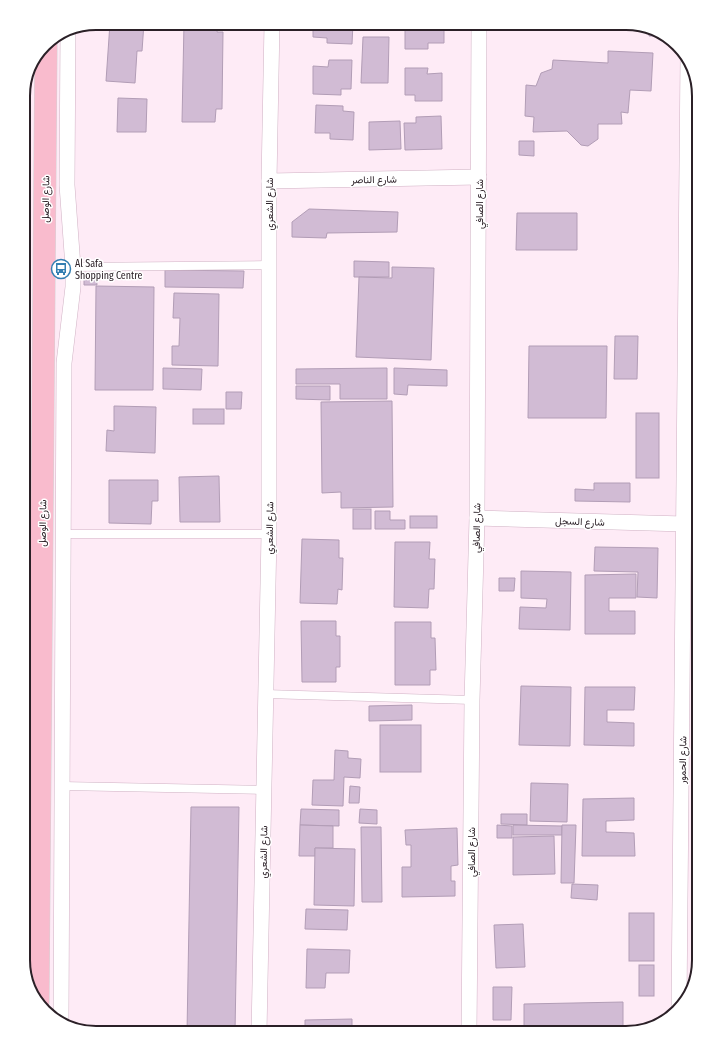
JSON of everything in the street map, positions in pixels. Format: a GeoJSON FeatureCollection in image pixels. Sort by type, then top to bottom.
{"type":"FeatureCollection","features":[{"type":"Feature","properties":{"kind":"main road","name":"شارع الوصل"},"geometry":{"type":"LineString","coordinates":[[35,985],[46,53]]}},
{"type":"Feature","properties":{"kind":"street","name":"شارع الشعري"},"geometry":{"type":"LineString","coordinates":[[259,1026],[269,534],[269,181],[272,30]]}},
{"type":"Feature","properties":{"kind":"street","name":"شارع الصافي"},"geometry":{"type":"LineString","coordinates":[[469,1026],[472,700],[477,518],[479,30]]}},
{"type":"Feature","properties":{"kind":"street"},"geometry":{"type":"LineString","coordinates":[[61,1016],[64,363],[73,287],[67,185],[68,37]]}},
{"type":"Feature","properties":{"kind":"street","name":"شارع الحمور"},"geometry":{"type":"LineString","coordinates":[[679,998],[688,73]]}},
{"type":"Feature","properties":{"kind":"street","name":"شارع الناصر"},"geometry":{"type":"LineString","coordinates":[[269,181],[479,177]]}},
{"type":"Feature","properties":{"kind":"street","name":"شارع السجل"},"geometry":{"type":"LineString","coordinates":[[477,518],[684,524]]}},
{"type":"Feature","properties":{"kind":"lane"},"geometry":{"type":"LineString","coordinates":[[73,267],[269,265]]}},
{"type":"Feature","properties":{"kind":"lane"},"geometry":{"type":"LineString","coordinates":[[64,534],[269,534]]}},
{"type":"Feature","properties":{"kind":"lane"},"geometry":{"type":"LineString","coordinates":[[265,694],[472,700]]}},
{"type":"Feature","properties":{"kind":"lane"},"geometry":{"type":"LineString","coordinates":[[62,786],[264,790]]}},
{"type":"Feature","properties":{"kind":"building"},"geometry":{"type":"Polygon","coordinates":[[[110,30],[144,30],[142,51],[137,51],[135,83],[106,81],[110,30]]]}},
{"type":"Feature","properties":{"kind":"building"},"geometry":{"type":"Polygon","coordinates":[[[184,30],[217,30],[217,32],[223,32],[222,109],[216,109],[215,122],[182,122],[184,30]]]}},
{"type":"Feature","properties":{"kind":"building"},"geometry":{"type":"Polygon","coordinates":[[[313,30],[353,30],[352,44],[327,43],[327,38],[313,37],[313,30]]]}},
{"type":"Feature","properties":{"kind":"building"},"geometry":{"type":"Polygon","coordinates":[[[405,30],[444,30],[444,43],[428,43],[428,49],[405,49],[405,30]]]}},
{"type":"Feature","properties":{"kind":"building"},"geometry":{"type":"Polygon","coordinates":[[[363,37],[389,37],[388,83],[361,83],[363,37]]]}},
{"type":"Feature","properties":{"kind":"building"},"geometry":{"type":"Polygon","coordinates":[[[608,51],[653,53],[651,91],[630,90],[628,113],[621,112],[622,124],[598,124],[598,139],[588,146],[581,145],[567,131],[533,132],[534,117],[525,116],[526,85],[536,86],[541,73],[552,69],[553,60],[608,63],[608,51]]]}},
{"type":"Feature","properties":{"kind":"building"},"geometry":{"type":"Polygon","coordinates":[[[329,60],[352,60],[351,89],[341,89],[341,95],[313,94],[313,66],[328,67],[329,60]]]}},
{"type":"Feature","properties":{"kind":"building"},"geometry":{"type":"Polygon","coordinates":[[[405,68],[428,68],[427,74],[442,73],[442,101],[415,101],[415,95],[405,95],[405,68]]]}},
{"type":"Feature","properties":{"kind":"building"},"geometry":{"type":"Polygon","coordinates":[[[118,98],[147,99],[146,132],[117,132],[118,98]]]}},
{"type":"Feature","properties":{"kind":"building"},"geometry":{"type":"Polygon","coordinates":[[[316,105],[343,106],[343,111],[354,112],[353,140],[330,139],[330,133],[315,133],[316,105]]]}},
{"type":"Feature","properties":{"kind":"building"},"geometry":{"type":"Polygon","coordinates":[[[441,116],[442,149],[405,150],[404,123],[416,123],[416,117],[441,116]]]}},
{"type":"Feature","properties":{"kind":"building"},"geometry":{"type":"Polygon","coordinates":[[[400,121],[401,149],[369,150],[369,122],[400,121]]]}},
{"type":"Feature","properties":{"kind":"building"},"geometry":{"type":"Polygon","coordinates":[[[519,141],[534,141],[534,156],[519,155],[519,141]]]}},
{"type":"Feature","properties":{"kind":"building"},"geometry":{"type":"Polygon","coordinates":[[[309,209],[398,212],[397,232],[327,233],[326,238],[292,237],[292,222],[309,209]]]}},
{"type":"Feature","properties":{"kind":"building"},"geometry":{"type":"Polygon","coordinates":[[[517,213],[577,213],[577,250],[516,250],[517,213]]]}},
{"type":"Feature","properties":{"kind":"building"},"geometry":{"type":"Polygon","coordinates":[[[354,261],[389,262],[389,277],[354,277],[354,261]]]}},
{"type":"Feature","properties":{"kind":"building"},"geometry":{"type":"Polygon","coordinates":[[[392,267],[434,268],[431,360],[356,357],[359,277],[392,278],[392,267]]]}},
{"type":"Feature","properties":{"kind":"building"},"geometry":{"type":"Polygon","coordinates":[[[165,270],[244,271],[243,288],[165,287],[165,270]]]}},
{"type":"Feature","properties":{"kind":"building"},"geometry":{"type":"Polygon","coordinates":[[[84,273],[96,273],[97,285],[84,285],[84,273]]]}},
{"type":"Feature","properties":{"kind":"building"},"geometry":{"type":"Polygon","coordinates":[[[96,286],[154,287],[153,390],[95,390],[96,286]]]}},
{"type":"Feature","properties":{"kind":"building"},"geometry":{"type":"Polygon","coordinates":[[[174,293],[219,294],[218,366],[172,365],[172,346],[179,346],[180,318],[173,318],[174,293]]]}},
{"type":"Feature","properties":{"kind":"building"},"geometry":{"type":"Polygon","coordinates":[[[615,336],[638,336],[637,379],[614,379],[615,336]]]}},
{"type":"Feature","properties":{"kind":"building"},"geometry":{"type":"Polygon","coordinates":[[[529,346],[607,346],[606,418],[528,418],[529,346]]]}},
{"type":"Feature","properties":{"kind":"building"},"geometry":{"type":"Polygon","coordinates":[[[163,368],[202,369],[201,390],[163,389],[163,368]]]}},
{"type":"Feature","properties":{"kind":"building"},"geometry":{"type":"Polygon","coordinates":[[[387,368],[387,399],[340,399],[340,384],[296,384],[296,369],[387,368]]]}},
{"type":"Feature","properties":{"kind":"building"},"geometry":{"type":"Polygon","coordinates":[[[394,368],[447,370],[447,386],[408,385],[407,395],[394,394],[394,368]]]}},
{"type":"Feature","properties":{"kind":"building"},"geometry":{"type":"Polygon","coordinates":[[[296,386],[330,386],[330,400],[296,399],[296,386]]]}},
{"type":"Feature","properties":{"kind":"building"},"geometry":{"type":"Polygon","coordinates":[[[226,392],[242,392],[241,409],[226,409],[226,392]]]}},
{"type":"Feature","properties":{"kind":"building"},"geometry":{"type":"Polygon","coordinates":[[[392,401],[393,507],[341,508],[341,492],[322,493],[321,402],[392,401]]]}},
{"type":"Feature","properties":{"kind":"building"},"geometry":{"type":"Polygon","coordinates":[[[114,406],[156,407],[155,453],[106,451],[107,430],[114,431],[114,406]]]}},
{"type":"Feature","properties":{"kind":"building"},"geometry":{"type":"Polygon","coordinates":[[[193,409],[224,409],[224,424],[193,424],[193,409]]]}},
{"type":"Feature","properties":{"kind":"building"},"geometry":{"type":"Polygon","coordinates":[[[636,413],[659,413],[659,478],[636,478],[636,413]]]}},
{"type":"Feature","properties":{"kind":"building"},"geometry":{"type":"Polygon","coordinates":[[[219,476],[220,522],[180,522],[179,477],[219,476]]]}},
{"type":"Feature","properties":{"kind":"building"},"geometry":{"type":"Polygon","coordinates":[[[109,480],[158,480],[158,501],[152,501],[151,524],[109,523],[109,480]]]}},
{"type":"Feature","properties":{"kind":"building"},"geometry":{"type":"Polygon","coordinates":[[[594,483],[630,483],[630,502],[575,501],[575,489],[594,490],[594,483]]]}},
{"type":"Feature","properties":{"kind":"building"},"geometry":{"type":"Polygon","coordinates":[[[353,509],[371,509],[371,529],[353,529],[353,509]]]}},
{"type":"Feature","properties":{"kind":"building"},"geometry":{"type":"Polygon","coordinates":[[[375,511],[390,511],[390,520],[405,520],[405,529],[375,529],[375,511]]]}},
{"type":"Feature","properties":{"kind":"building"},"geometry":{"type":"Polygon","coordinates":[[[410,516],[437,516],[437,528],[410,528],[410,516]]]}},
{"type":"Feature","properties":{"kind":"building"},"geometry":{"type":"Polygon","coordinates":[[[302,539],[339,540],[339,558],[343,558],[342,590],[338,589],[337,604],[300,603],[302,539]]]}},
{"type":"Feature","properties":{"kind":"building"},"geometry":{"type":"Polygon","coordinates":[[[395,542],[430,542],[429,559],[435,559],[434,589],[429,589],[428,608],[394,607],[395,542]]]}},
{"type":"Feature","properties":{"kind":"building"},"geometry":{"type":"Polygon","coordinates":[[[595,547],[658,548],[657,598],[637,597],[638,572],[594,571],[595,547]]]}},
{"type":"Feature","properties":{"kind":"building"},"geometry":{"type":"Polygon","coordinates":[[[521,571],[571,572],[570,630],[519,629],[520,607],[546,608],[547,599],[521,598],[521,571]]]}},
{"type":"Feature","properties":{"kind":"building"},"geometry":{"type":"Polygon","coordinates":[[[636,574],[636,598],[609,598],[609,611],[635,611],[635,634],[585,634],[585,575],[636,574]]]}},
{"type":"Feature","properties":{"kind":"building"},"geometry":{"type":"Polygon","coordinates":[[[499,578],[515,578],[514,591],[499,591],[499,578]]]}},
{"type":"Feature","properties":{"kind":"building"},"geometry":{"type":"Polygon","coordinates":[[[301,621],[336,621],[336,636],[340,636],[340,667],[336,667],[336,682],[302,682],[301,621]]]}},
{"type":"Feature","properties":{"kind":"building"},"geometry":{"type":"Polygon","coordinates":[[[395,622],[431,622],[431,638],[435,638],[436,670],[430,670],[430,685],[395,685],[395,622]]]}},
{"type":"Feature","properties":{"kind":"building"},"geometry":{"type":"Polygon","coordinates":[[[521,686],[571,687],[570,746],[519,745],[521,686]]]}},
{"type":"Feature","properties":{"kind":"building"},"geometry":{"type":"Polygon","coordinates":[[[585,687],[635,687],[634,710],[607,710],[607,722],[634,723],[634,746],[584,745],[585,687]]]}},
{"type":"Feature","properties":{"kind":"building"},"geometry":{"type":"Polygon","coordinates":[[[412,705],[412,720],[369,721],[369,706],[412,705]]]}},
{"type":"Feature","properties":{"kind":"building"},"geometry":{"type":"Polygon","coordinates":[[[380,725],[421,725],[421,772],[380,772],[380,725]]]}},
{"type":"Feature","properties":{"kind":"building"},"geometry":{"type":"Polygon","coordinates":[[[335,750],[348,751],[348,758],[361,759],[360,778],[344,777],[343,806],[312,805],[313,780],[334,780],[335,750]]]}},
{"type":"Feature","properties":{"kind":"building"},"geometry":{"type":"Polygon","coordinates":[[[531,783],[568,784],[567,822],[530,821],[531,783]]]}},
{"type":"Feature","properties":{"kind":"building"},"geometry":{"type":"Polygon","coordinates":[[[350,786],[360,787],[359,803],[349,803],[350,786]]]}},
{"type":"Feature","properties":{"kind":"building"},"geometry":{"type":"Polygon","coordinates":[[[634,798],[634,820],[606,821],[606,832],[634,833],[635,856],[582,856],[583,799],[634,798]]]}},
{"type":"Feature","properties":{"kind":"building"},"geometry":{"type":"Polygon","coordinates":[[[191,807],[239,807],[235,1026],[187,1026],[191,807]]]}},
{"type":"Feature","properties":{"kind":"building"},"geometry":{"type":"Polygon","coordinates":[[[301,809],[339,810],[339,826],[300,825],[301,809]]]}},
{"type":"Feature","properties":{"kind":"building"},"geometry":{"type":"Polygon","coordinates":[[[360,809],[377,810],[377,824],[359,823],[360,809]]]}},
{"type":"Feature","properties":{"kind":"building"},"geometry":{"type":"Polygon","coordinates":[[[501,814],[527,814],[527,825],[501,824],[501,814]]]}},
{"type":"Feature","properties":{"kind":"building"},"geometry":{"type":"Polygon","coordinates":[[[300,825],[333,826],[333,848],[315,848],[315,856],[299,856],[300,825]]]}},
{"type":"Feature","properties":{"kind":"building"},"geometry":{"type":"Polygon","coordinates":[[[497,825],[512,826],[512,838],[497,838],[497,825]]]}},
{"type":"Feature","properties":{"kind":"building"},"geometry":{"type":"Polygon","coordinates":[[[513,825],[562,826],[562,835],[513,835],[513,825]]]}},
{"type":"Feature","properties":{"kind":"building"},"geometry":{"type":"Polygon","coordinates":[[[562,825],[576,825],[574,883],[561,883],[562,825]]]}},
{"type":"Feature","properties":{"kind":"building"},"geometry":{"type":"Polygon","coordinates":[[[361,827],[381,827],[382,902],[362,902],[361,827]]]}},
{"type":"Feature","properties":{"kind":"building"},"geometry":{"type":"Polygon","coordinates":[[[457,828],[458,865],[451,866],[451,881],[455,881],[455,896],[402,897],[402,867],[411,867],[411,845],[406,845],[405,830],[457,828]]]}},
{"type":"Feature","properties":{"kind":"building"},"geometry":{"type":"Polygon","coordinates":[[[554,836],[555,874],[513,875],[513,837],[554,836]]]}},
{"type":"Feature","properties":{"kind":"building"},"geometry":{"type":"Polygon","coordinates":[[[315,848],[355,849],[354,906],[314,905],[315,848]]]}},
{"type":"Feature","properties":{"kind":"building"},"geometry":{"type":"Polygon","coordinates":[[[572,884],[598,885],[597,900],[571,898],[572,884]]]}},
{"type":"Feature","properties":{"kind":"building"},"geometry":{"type":"Polygon","coordinates":[[[306,909],[348,910],[347,930],[305,929],[306,909]]]}},
{"type":"Feature","properties":{"kind":"building"},"geometry":{"type":"Polygon","coordinates":[[[629,913],[654,913],[654,961],[629,961],[629,913]]]}},
{"type":"Feature","properties":{"kind":"building"},"geometry":{"type":"Polygon","coordinates":[[[523,924],[525,967],[496,968],[494,925],[523,924]]]}},
{"type":"Feature","properties":{"kind":"building"},"geometry":{"type":"Polygon","coordinates":[[[307,949],[350,950],[349,973],[326,973],[325,988],[306,988],[307,949]]]}},
{"type":"Feature","properties":{"kind":"building"},"geometry":{"type":"Polygon","coordinates":[[[639,965],[654,965],[654,996],[639,996],[639,965]]]}},
{"type":"Feature","properties":{"kind":"building"},"geometry":{"type":"Polygon","coordinates":[[[493,987],[512,987],[511,1020],[493,1020],[493,987]]]}},
{"type":"Feature","properties":{"kind":"building"},"geometry":{"type":"Polygon","coordinates":[[[623,1002],[623,1026],[524,1026],[524,1004],[623,1002]]]}},
{"type":"Feature","properties":{"kind":"building"},"geometry":{"type":"Polygon","coordinates":[[[352,1019],[352,1026],[305,1026],[305,1020],[352,1019]]]}},
{"type":"Feature","properties":{"kind":"place","name":"Al Safa Shopping Centre"},"geometry":{"type":"Point","coordinates":[61,269]}}]}
